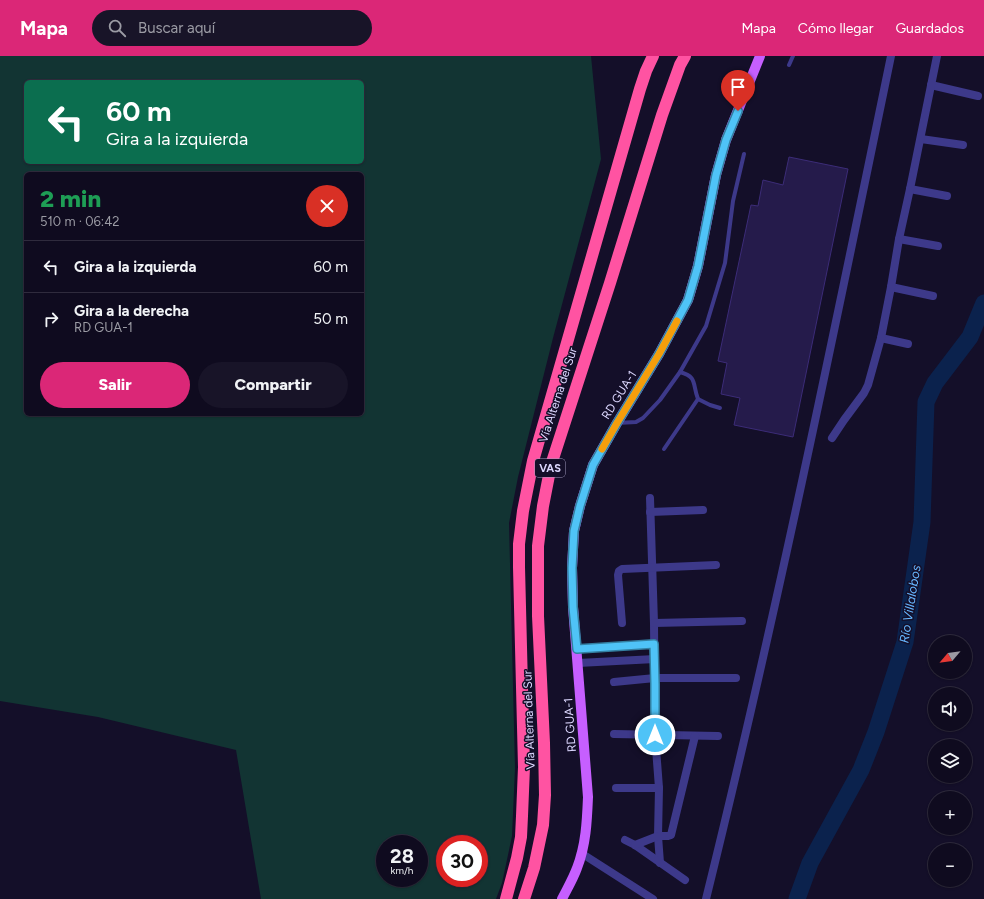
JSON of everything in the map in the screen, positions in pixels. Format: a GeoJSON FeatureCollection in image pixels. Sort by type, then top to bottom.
{"type":"FeatureCollection","features":[{"type":"Feature","properties":{"kind":"highway","name":"Vía Alterna del Sur"},"geometry":{"type":"LineString","coordinates":[[506,899],[517,858],[523,794],[523,696],[519,567],[519,544],[522,510],[535,455],[640,89],[646,70],[653,56]]}},
{"type":"Feature","properties":{"kind":"highway","name":"Vía Alterna del Sur"},"geometry":{"type":"LineString","coordinates":[[524,899],[534,868],[543,825],[545,796],[538,616],[538,546],[543,506],[551,465],[610,283],[662,115],[680,65],[685,56]]}},
{"type":"Feature","properties":{"kind":"main road","name":"RD GUA-1"},"geometry":{"type":"LineString","coordinates":[[562,899],[577,868],[587,828],[588,797],[573,607],[572,568],[574,531],[593,465],[659,354],[688,300],[698,266],[716,175],[726,140],[760,56]]}},
{"type":"Feature","properties":{"kind":"street"},"geometry":{"type":"LineString","coordinates":[[706,899],[733,791],[808,453],[891,56]]}},
{"type":"Feature","properties":{"kind":"street"},"geometry":{"type":"LineString","coordinates":[[832,438],[868,385],[881,338],[899,239],[921,139],[937,56]]}},
{"type":"Feature","properties":{"kind":"street"},"geometry":{"type":"LineString","coordinates":[[931,85],[978,96]]}},
{"type":"Feature","properties":{"kind":"street"},"geometry":{"type":"LineString","coordinates":[[921,139],[963,146]]}},
{"type":"Feature","properties":{"kind":"street"},"geometry":{"type":"LineString","coordinates":[[910,189],[947,196]]}},
{"type":"Feature","properties":{"kind":"street"},"geometry":{"type":"LineString","coordinates":[[899,239],[938,246]]}},
{"type":"Feature","properties":{"kind":"street"},"geometry":{"type":"LineString","coordinates":[[891,287],[932,296]]}},
{"type":"Feature","properties":{"kind":"street"},"geometry":{"type":"LineString","coordinates":[[881,338],[908,344]]}},
{"type":"Feature","properties":{"kind":"street"},"geometry":{"type":"LineString","coordinates":[[650,498],[654,623],[655,735],[659,788],[658,836],[660,863]]}},
{"type":"Feature","properties":{"kind":"street"},"geometry":{"type":"LineString","coordinates":[[650,512],[703,510]]}},
{"type":"Feature","properties":{"kind":"street"},"geometry":{"type":"LineString","coordinates":[[622,623],[618,575],[619,571],[622,569],[716,566]]}},
{"type":"Feature","properties":{"kind":"street"},"geometry":{"type":"LineString","coordinates":[[654,623],[742,621]]}},
{"type":"Feature","properties":{"kind":"street"},"geometry":{"type":"LineString","coordinates":[[577,649],[654,644]]}},
{"type":"Feature","properties":{"kind":"street"},"geometry":{"type":"LineString","coordinates":[[578,663],[654,659]]}},
{"type":"Feature","properties":{"kind":"street"},"geometry":{"type":"LineString","coordinates":[[614,682],[655,678],[736,678]]}},
{"type":"Feature","properties":{"kind":"street"},"geometry":{"type":"LineString","coordinates":[[614,734],[718,736]]}},
{"type":"Feature","properties":{"kind":"street"},"geometry":{"type":"LineString","coordinates":[[635,845],[658,836],[671,835],[695,736]]}},
{"type":"Feature","properties":{"kind":"street"},"geometry":{"type":"LineString","coordinates":[[616,788],[659,788]]}},
{"type":"Feature","properties":{"kind":"street"},"geometry":{"type":"LineString","coordinates":[[624,840],[635,845],[685,880]]}},
{"type":"Feature","properties":{"kind":"street"},"geometry":{"type":"LineString","coordinates":[[581,853],[653,899]]}},
{"type":"Feature","properties":{"kind":"lane"},"geometry":{"type":"LineString","coordinates":[[789,65],[793,56]]}},
{"type":"Feature","properties":{"kind":"lane"},"geometry":{"type":"LineString","coordinates":[[617,423],[636,422],[643,418],[660,400],[680,372],[706,326],[724,263],[733,201],[744,154]]}},
{"type":"Feature","properties":{"kind":"lane"},"geometry":{"type":"LineString","coordinates":[[680,372],[691,377],[694,382],[698,398],[710,405],[720,408]]}},
{"type":"Feature","properties":{"kind":"lane"},"geometry":{"type":"LineString","coordinates":[[664,449],[698,398]]}},
{"type":"Feature","properties":{"kind":"green space"},"geometry":{"type":"Polygon","coordinates":[[[0,56],[591,56],[601,159],[553,338],[518,477],[509,523],[515,768],[512,836],[502,883],[496,899],[261,899],[236,750],[98,717],[0,701],[0,56]]]}},
{"type":"Feature","properties":{"kind":"building"},"geometry":{"type":"Polygon","coordinates":[[[789,157],[848,169],[793,437],[734,425],[740,398],[721,394],[727,363],[718,361],[751,205],[758,206],[763,180],[783,185],[789,157]]]}},
{"type":"Feature","properties":{"kind":"waterway","name":"Río Villalobos"},"geometry":{"type":"LineString","coordinates":[[797,899],[810,863],[861,770],[876,732],[905,642],[922,522],[926,402],[935,383],[970,337],[984,303]]}},
{"type":"Feature","properties":{"kind":"slow traffic"},"geometry":{"type":"LineString","coordinates":[[602,449],[677,321]]}},
{"type":"Feature","properties":{"kind":"route"},"geometry":{"type":"LineString","coordinates":[[655,735],[654,644],[577,649],[573,607],[572,568],[574,531],[593,465],[659,354],[688,300],[698,266],[716,175],[726,140],[738,111]]}}]}
